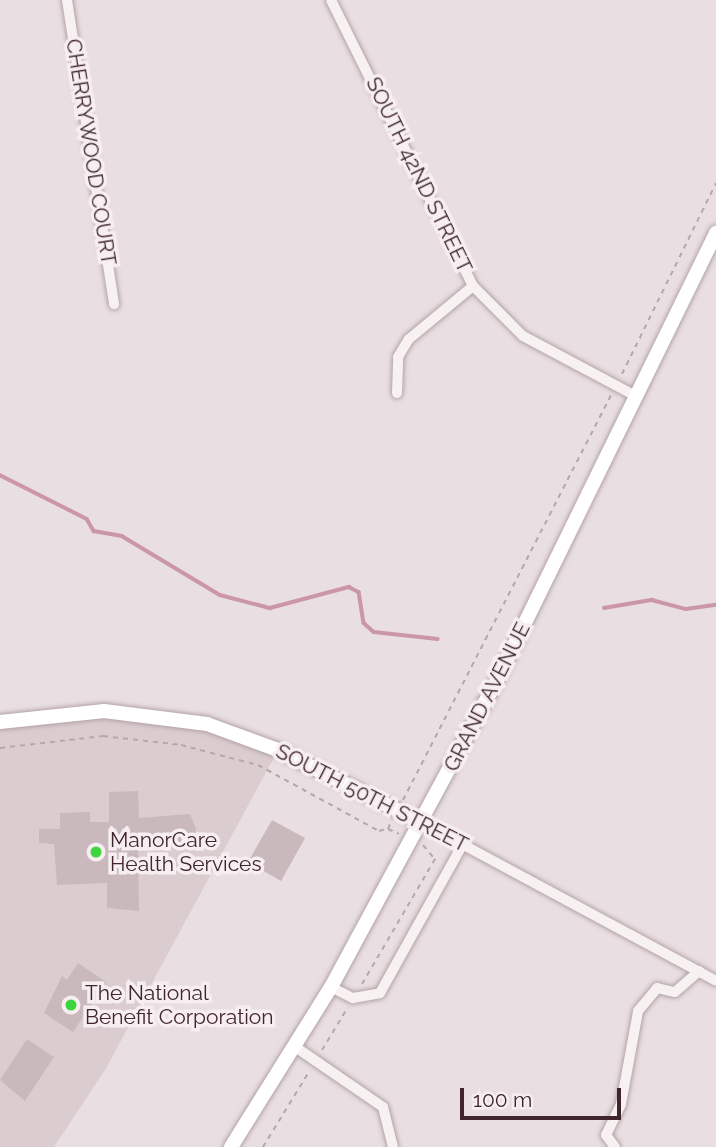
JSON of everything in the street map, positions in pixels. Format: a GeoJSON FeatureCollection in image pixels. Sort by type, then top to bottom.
{"type":"FeatureCollection","features":[{"type":"Feature","properties":{"kind":"main road","name":"GRAND AVENUE"},"geometry":{"type":"LineString","coordinates":[[231,1147],[331,987],[421,822],[716,233]]}},
{"type":"Feature","properties":{"kind":"main road","name":"SOUTH 50TH STREET"},"geometry":{"type":"LineString","coordinates":[[0,722],[104,711],[207,724],[278,750],[421,822]]}},
{"type":"Feature","properties":{"kind":"street","name":"CHERRYWOOD COURT"},"geometry":{"type":"LineString","coordinates":[[67,0],[114,304]]}},
{"type":"Feature","properties":{"kind":"street","name":"SOUTH 42ND STREET"},"geometry":{"type":"LineString","coordinates":[[331,0],[473,286],[523,336],[636,396]]}},
{"type":"Feature","properties":{"kind":"street"},"geometry":{"type":"LineString","coordinates":[[397,393],[398,357],[409,339],[473,286]]}},
{"type":"Feature","properties":{"kind":"street","name":"SOUTH 50TH STREET"},"geometry":{"type":"LineString","coordinates":[[421,822],[716,981]]}},
{"type":"Feature","properties":{"kind":"street"},"geometry":{"type":"LineString","coordinates":[[331,987],[353,998],[380,993],[463,844]]}},
{"type":"Feature","properties":{"kind":"street"},"geometry":{"type":"LineString","coordinates":[[615,1147],[606,1135],[621,1104],[638,1011],[657,988],[675,992],[699,971]]}},
{"type":"Feature","properties":{"kind":"street"},"geometry":{"type":"LineString","coordinates":[[294,1046],[383,1107],[393,1147]]}},
{"type":"Feature","properties":{"kind":"path"},"geometry":{"type":"LineString","coordinates":[[405,795],[616,387],[716,183]]}},
{"type":"Feature","properties":{"kind":"path"},"geometry":{"type":"LineString","coordinates":[[0,748],[103,736],[181,745],[258,765],[379,831],[388,829]]}},
{"type":"Feature","properties":{"kind":"path"},"geometry":{"type":"LineString","coordinates":[[431,848],[435,859]]}},
{"type":"Feature","properties":{"kind":"shaded area"},"geometry":{"type":"Polygon","coordinates":[[[138,712],[278,750],[105,1070],[54,1147],[0,1147],[0,722],[138,712]]]}},
{"type":"Feature","properties":{"kind":"building","name":"ManorCare Health Services"},"geometry":{"type":"Polygon","coordinates":[[[138,791],[139,818],[190,814],[196,829],[191,846],[138,848],[139,911],[107,908],[107,883],[57,885],[54,844],[39,843],[39,829],[60,829],[60,813],[90,812],[90,822],[109,822],[109,792],[138,791]]]}},
{"type":"Feature","properties":{"kind":"building"},"geometry":{"type":"Polygon","coordinates":[[[272,820],[305,838],[281,881],[248,862],[272,820]]]}},
{"type":"Feature","properties":{"kind":"building","name":"The National Benefit Corporation"},"geometry":{"type":"Polygon","coordinates":[[[78,963],[106,982],[73,1032],[44,1013],[62,976],[67,980],[78,963]]]}},
{"type":"Feature","properties":{"kind":"building"},"geometry":{"type":"Polygon","coordinates":[[[27,1039],[54,1057],[25,1101],[0,1080],[27,1039]]]}},
{"type":"Feature","properties":{"kind":"waterway"},"geometry":{"type":"LineString","coordinates":[[0,475],[87,519],[94,531],[122,536],[220,595],[270,608],[349,587],[359,592],[364,623],[374,632],[438,639]]}},
{"type":"Feature","properties":{"kind":"waterway"},"geometry":{"type":"LineString","coordinates":[[604,608],[652,600],[686,609],[716,605]]}},
{"type":"Feature","properties":{"kind":"place","name":"ManorCare Health Services"},"geometry":{"type":"Point","coordinates":[96,852]}},
{"type":"Feature","properties":{"kind":"place","name":"The National Benefit Corporation"},"geometry":{"type":"Point","coordinates":[71,1005]}}]}
